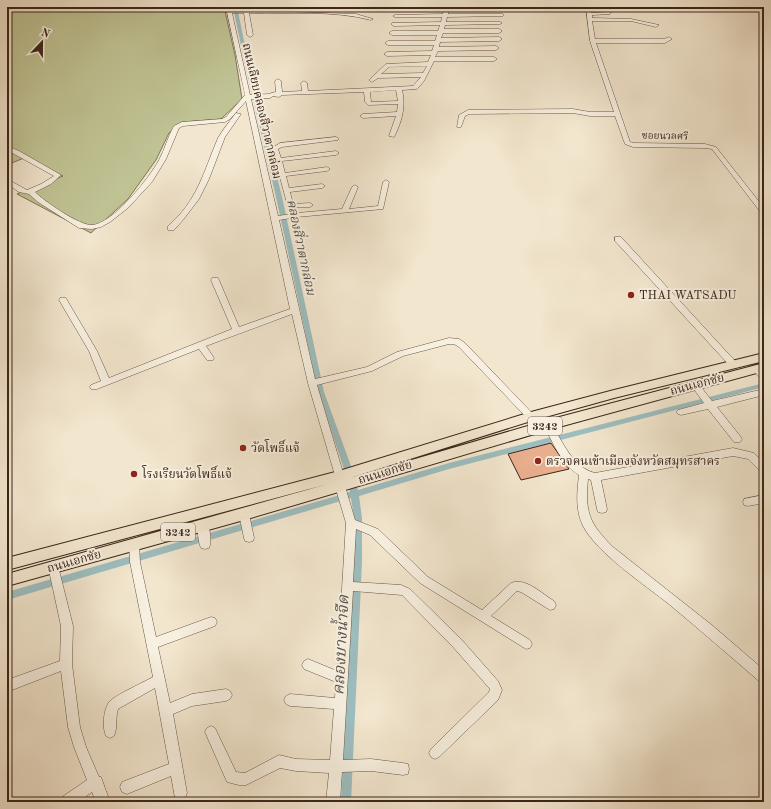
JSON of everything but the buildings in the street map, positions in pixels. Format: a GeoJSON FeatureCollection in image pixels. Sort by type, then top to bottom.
{"type":"FeatureCollection","features":[{"type":"Feature","properties":{"kind":"main road","name":"ถนนเอกชัย"},"geometry":{"type":"LineString","coordinates":[[366,473],[551,430],[661,388],[734,364],[764,357]]}},
{"type":"Feature","properties":{"kind":"main road","name":"ถนนเอกชัย"},"geometry":{"type":"LineString","coordinates":[[7,580],[55,575],[134,554],[247,527],[366,473],[531,417],[661,388],[698,389],[761,371]]}},
{"type":"Feature","properties":{"kind":"main road","name":"ถนนเอกชัย"},"geometry":{"type":"LineString","coordinates":[[7,564],[343,484]]}},
{"type":"Feature","properties":{"kind":"street"},"geometry":{"type":"LineString","coordinates":[[321,7],[343,7]]}},
{"type":"Feature","properties":{"kind":"street"},"geometry":{"type":"LineString","coordinates":[[7,181],[25,191],[31,192],[40,200],[82,226],[89,228],[100,226],[125,207],[154,175],[161,163],[176,127],[182,124],[223,121],[248,98],[305,93],[415,88],[424,75],[434,51],[447,7]]}},
{"type":"Feature","properties":{"kind":"street"},"geometry":{"type":"LineString","coordinates":[[398,8],[466,7]]}},
{"type":"Feature","properties":{"kind":"street"},"geometry":{"type":"LineString","coordinates":[[589,13],[606,14],[609,11],[608,7]]}},
{"type":"Feature","properties":{"kind":"street"},"geometry":{"type":"LineString","coordinates":[[762,7],[764,21]]}},
{"type":"Feature","properties":{"kind":"street"},"geometry":{"type":"LineString","coordinates":[[230,10],[356,15],[371,19]]}},
{"type":"Feature","properties":{"kind":"street","name":"ถนนเลียบคลองสี่วาตากล่อม"},"geometry":{"type":"LineString","coordinates":[[230,10],[248,98],[274,168],[278,218],[295,310],[353,523],[341,678],[339,767],[333,802]]}},
{"type":"Feature","properties":{"kind":"street"},"geometry":{"type":"LineString","coordinates":[[244,11],[250,35]]}},
{"type":"Feature","properties":{"kind":"street"},"geometry":{"type":"LineString","coordinates":[[589,13],[656,25]]}},
{"type":"Feature","properties":{"kind":"street","name":"ซอยนวลศรี"},"geometry":{"type":"LineString","coordinates":[[589,13],[593,41],[616,114],[629,144],[705,146],[714,148],[764,214]]}},
{"type":"Feature","properties":{"kind":"street"},"geometry":{"type":"LineString","coordinates":[[395,16],[501,14]]}},
{"type":"Feature","properties":{"kind":"street"},"geometry":{"type":"LineString","coordinates":[[394,24],[500,23]]}},
{"type":"Feature","properties":{"kind":"street"},"geometry":{"type":"LineString","coordinates":[[392,33],[499,31]]}},
{"type":"Feature","properties":{"kind":"street"},"geometry":{"type":"LineString","coordinates":[[593,41],[665,41],[669,39]]}},
{"type":"Feature","properties":{"kind":"street"},"geometry":{"type":"LineString","coordinates":[[424,75],[374,78],[388,65],[434,51],[499,40]]}},
{"type":"Feature","properties":{"kind":"street"},"geometry":{"type":"LineString","coordinates":[[388,43],[494,59]]}},
{"type":"Feature","properties":{"kind":"street"},"geometry":{"type":"LineString","coordinates":[[386,54],[496,48]]}},
{"type":"Feature","properties":{"kind":"street"},"geometry":{"type":"LineString","coordinates":[[274,95],[278,82]]}},
{"type":"Feature","properties":{"kind":"street"},"geometry":{"type":"LineString","coordinates":[[304,83],[305,93]]}},
{"type":"Feature","properties":{"kind":"street"},"geometry":{"type":"LineString","coordinates":[[392,136],[400,114],[402,102],[399,89]]}},
{"type":"Feature","properties":{"kind":"street"},"geometry":{"type":"LineString","coordinates":[[367,90],[368,102],[370,104],[402,102]]}},
{"type":"Feature","properties":{"kind":"street"},"geometry":{"type":"LineString","coordinates":[[171,228],[181,219],[196,199],[222,137],[248,98]]}},
{"type":"Feature","properties":{"kind":"street"},"geometry":{"type":"LineString","coordinates":[[459,126],[462,114],[468,112],[573,112],[590,114],[616,114]]}},
{"type":"Feature","properties":{"kind":"street"},"geometry":{"type":"LineString","coordinates":[[363,116],[400,114]]}},
{"type":"Feature","properties":{"kind":"street"},"geometry":{"type":"LineString","coordinates":[[310,205],[290,206],[286,190],[274,168],[275,148],[280,145],[336,139]]}},
{"type":"Feature","properties":{"kind":"street"},"geometry":{"type":"LineString","coordinates":[[7,148],[18,152],[58,175],[54,180],[31,192]]}},
{"type":"Feature","properties":{"kind":"street"},"geometry":{"type":"LineString","coordinates":[[274,168],[336,153]]}},
{"type":"Feature","properties":{"kind":"street"},"geometry":{"type":"LineString","coordinates":[[274,168],[327,170]]}},
{"type":"Feature","properties":{"kind":"street"},"geometry":{"type":"LineString","coordinates":[[278,218],[381,208],[386,182]]}},
{"type":"Feature","properties":{"kind":"street"},"geometry":{"type":"LineString","coordinates":[[286,190],[322,186]]}},
{"type":"Feature","properties":{"kind":"street"},"geometry":{"type":"LineString","coordinates":[[345,211],[355,187]]}},
{"type":"Feature","properties":{"kind":"street"},"geometry":{"type":"LineString","coordinates":[[618,239],[734,364]]}},
{"type":"Feature","properties":{"kind":"street"},"geometry":{"type":"LineString","coordinates":[[215,280],[233,324],[237,330]]}},
{"type":"Feature","properties":{"kind":"street"},"geometry":{"type":"LineString","coordinates":[[63,300],[93,351],[106,382]]}},
{"type":"Feature","properties":{"kind":"street"},"geometry":{"type":"LineString","coordinates":[[94,387],[237,330],[295,310]]}},
{"type":"Feature","properties":{"kind":"street"},"geometry":{"type":"LineString","coordinates":[[314,383],[369,369],[400,354],[449,341],[456,341],[462,345],[531,417]]}},
{"type":"Feature","properties":{"kind":"street"},"geometry":{"type":"LineString","coordinates":[[201,345],[210,358]]}},
{"type":"Feature","properties":{"kind":"street"},"geometry":{"type":"LineString","coordinates":[[698,389],[736,439]]}},
{"type":"Feature","properties":{"kind":"street"},"geometry":{"type":"LineString","coordinates":[[681,412],[764,392]]}},
{"type":"Feature","properties":{"kind":"street"},"geometry":{"type":"LineString","coordinates":[[551,430],[574,466],[584,475],[595,477],[733,452],[751,456],[764,469]]}},
{"type":"Feature","properties":{"kind":"street"},"geometry":{"type":"LineString","coordinates":[[584,475],[581,491],[583,510],[586,523],[596,537],[615,555],[710,630],[764,678]]}},
{"type":"Feature","properties":{"kind":"street"},"geometry":{"type":"LineString","coordinates":[[595,477],[602,510]]}},
{"type":"Feature","properties":{"kind":"street"},"geometry":{"type":"LineString","coordinates":[[748,502],[764,499]]}},
{"type":"Feature","properties":{"kind":"street"},"geometry":{"type":"LineString","coordinates":[[353,523],[374,532],[424,580],[526,644]]}},
{"type":"Feature","properties":{"kind":"street"},"geometry":{"type":"LineString","coordinates":[[134,554],[151,644],[166,711],[180,793]]}},
{"type":"Feature","properties":{"kind":"street"},"geometry":{"type":"LineString","coordinates":[[55,575],[63,602],[67,626],[68,637],[66,664],[74,727],[80,747],[96,782],[103,802]]}},
{"type":"Feature","properties":{"kind":"street"},"geometry":{"type":"LineString","coordinates":[[349,586],[401,590],[406,592],[457,643],[494,685],[496,690],[494,696],[434,753]]}},
{"type":"Feature","properties":{"kind":"street"},"geometry":{"type":"LineString","coordinates":[[482,617],[515,586],[523,587],[550,605]]}},
{"type":"Feature","properties":{"kind":"street"},"geometry":{"type":"LineString","coordinates":[[151,644],[211,622]]}},
{"type":"Feature","properties":{"kind":"street"},"geometry":{"type":"LineString","coordinates":[[7,686],[66,664]]}},
{"type":"Feature","properties":{"kind":"street"},"geometry":{"type":"LineString","coordinates":[[308,665],[341,678]]}},
{"type":"Feature","properties":{"kind":"street"},"geometry":{"type":"LineString","coordinates":[[110,732],[110,714],[114,705],[159,680]]}},
{"type":"Feature","properties":{"kind":"street"},"geometry":{"type":"LineString","coordinates":[[166,711],[192,700],[226,695]]}},
{"type":"Feature","properties":{"kind":"street"},"geometry":{"type":"LineString","coordinates":[[290,700],[341,704]]}},
{"type":"Feature","properties":{"kind":"street"},"geometry":{"type":"LineString","coordinates":[[211,732],[225,765],[232,777],[240,779],[246,779],[279,761],[296,765],[339,767],[384,766],[402,769]]}},
{"type":"Feature","properties":{"kind":"street"},"geometry":{"type":"LineString","coordinates":[[127,787],[176,768]]}},
{"type":"Feature","properties":{"kind":"street"},"geometry":{"type":"LineString","coordinates":[[68,802],[96,782]]}},
{"type":"Feature","properties":{"kind":"green space"},"geometry":{"type":"Polygon","coordinates":[[[7,7],[224,7],[235,55],[242,99],[221,119],[183,122],[169,133],[156,160],[128,199],[91,233],[17,194],[63,176],[24,158],[7,165],[7,7]]]}},
{"type":"Feature","properties":{"kind":"waterway","name":"คลองสี่วาตากล่อม"},"geometry":{"type":"LineString","coordinates":[[235,7],[246,60],[279,197],[321,392],[347,466],[354,494]]}},
{"type":"Feature","properties":{"kind":"waterway"},"geometry":{"type":"LineString","coordinates":[[354,494],[449,466],[764,385]]}},
{"type":"Feature","properties":{"kind":"waterway"},"geometry":{"type":"LineString","coordinates":[[7,596],[354,494]]}},
{"type":"Feature","properties":{"kind":"waterway","name":"คลองบางน้ำจืด"},"geometry":{"type":"LineString","coordinates":[[346,802],[358,562],[358,518],[354,494]]}},
{"type":"Feature","properties":{"kind":"place","name":"THAI WATSADU"},"geometry":{"type":"Point","coordinates":[631,295]}},
{"type":"Feature","properties":{"kind":"place","name":"วัดโพธิ์แจ้"},"geometry":{"type":"Point","coordinates":[243,448]}},
{"type":"Feature","properties":{"kind":"place","name":"ตรวจคนเข้าเมืองจังหวัดสมุทรสาคร"},"geometry":{"type":"Point","coordinates":[538,461]}},
{"type":"Feature","properties":{"kind":"place","name":"โรงเรียนวัดโพธิ์แจ้"},"geometry":{"type":"Point","coordinates":[134,474]}}]}
